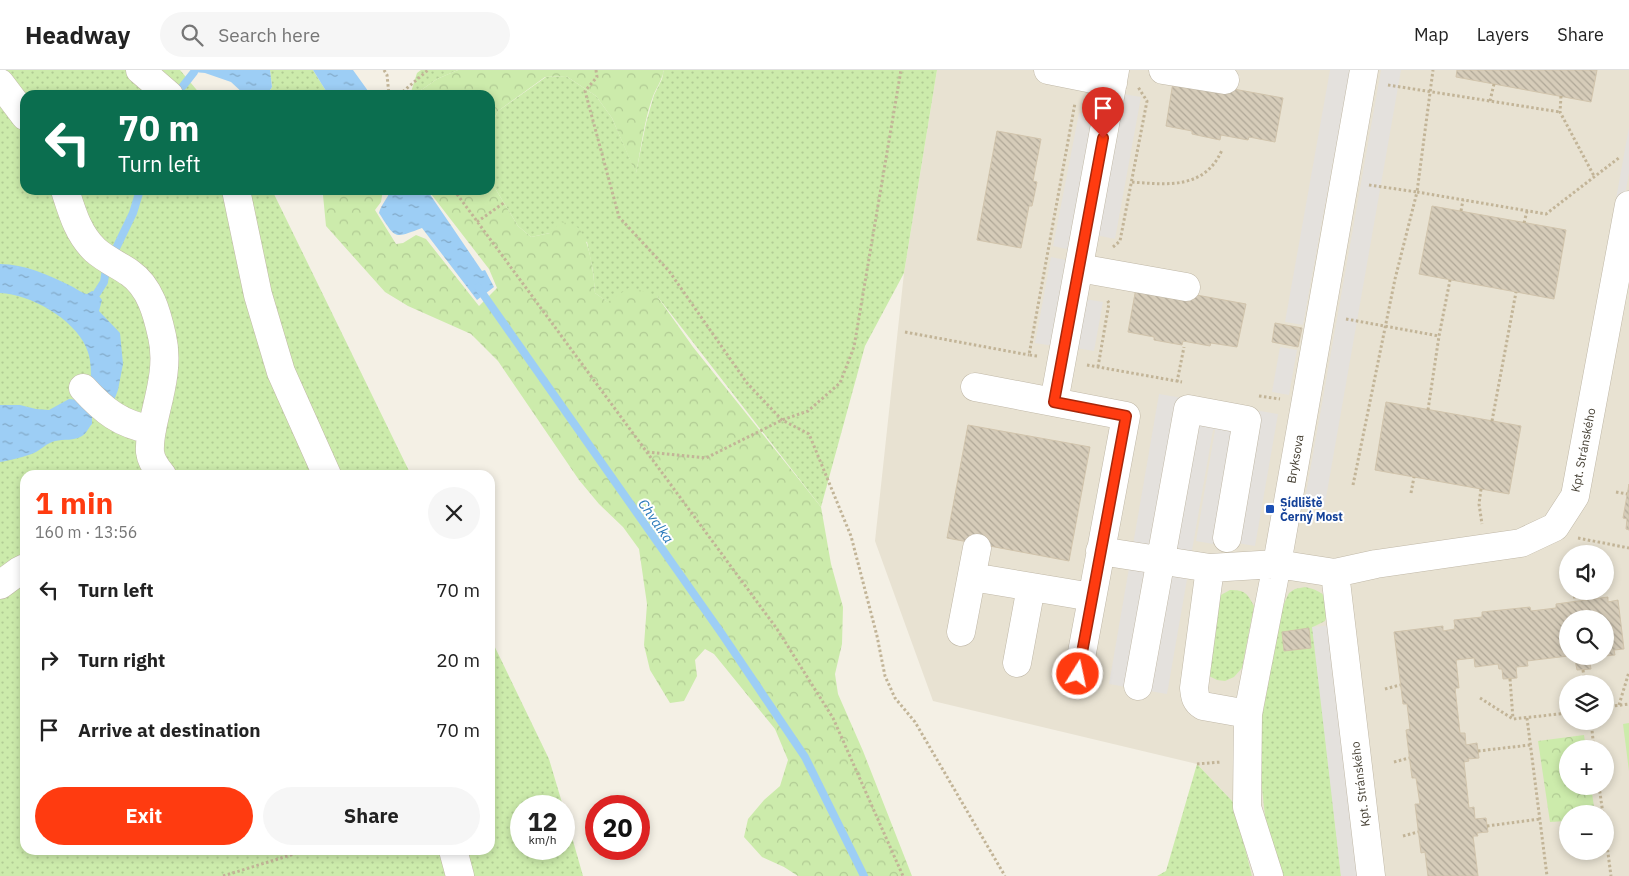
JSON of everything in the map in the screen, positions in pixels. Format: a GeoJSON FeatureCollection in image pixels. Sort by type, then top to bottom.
{"type":"FeatureCollection","features":[{"type":"Feature","properties":{"kind":"street"},"geometry":{"type":"LineString","coordinates":[[140,70],[163,90]]}},
{"type":"Feature","properties":{"kind":"street"},"geometry":{"type":"LineString","coordinates":[[1048,70],[1121,77],[1090,270],[1062,360],[1054,402]]}},
{"type":"Feature","properties":{"kind":"street"},"geometry":{"type":"LineString","coordinates":[[1163,70],[1225,80]]}},
{"type":"Feature","properties":{"kind":"street","name":"Bryksova"},"geometry":{"type":"LineString","coordinates":[[1269,876],[1247,807],[1248,714],[1277,564],[1363,75]]}},
{"type":"Feature","properties":{"kind":"street"},"geometry":{"type":"LineString","coordinates":[[0,83],[20,109]]}},
{"type":"Feature","properties":{"kind":"street"},"geometry":{"type":"LineString","coordinates":[[66,195],[71,212],[88,243],[139,280],[155,307],[163,338],[164,374],[152,430],[150,452],[152,460],[159,470]]}},
{"type":"Feature","properties":{"kind":"street"},"geometry":{"type":"LineString","coordinates":[[237,195],[258,295],[281,372],[325,470]]}},
{"type":"Feature","properties":{"kind":"street","name":"Kpt. Stránského"},"geometry":{"type":"LineString","coordinates":[[1555,527],[1576,496],[1629,205]]}},
{"type":"Feature","properties":{"kind":"street"},"geometry":{"type":"LineString","coordinates":[[1090,270],[1186,287]]}},
{"type":"Feature","properties":{"kind":"street"},"geometry":{"type":"LineString","coordinates":[[975,387],[1126,416],[1078,674]]}},
{"type":"Feature","properties":{"kind":"street"},"geometry":{"type":"LineString","coordinates":[[83,388],[106,412],[133,425],[152,430]]}},
{"type":"Feature","properties":{"kind":"street"},"geometry":{"type":"LineString","coordinates":[[1138,686],[1188,409],[1247,420],[1226,538]]}},
{"type":"Feature","properties":{"kind":"street"},"geometry":{"type":"LineString","coordinates":[[1100,551],[1210,568],[1277,564],[1335,573],[1376,564],[1521,543],[1555,527]]}},
{"type":"Feature","properties":{"kind":"street"},"geometry":{"type":"LineString","coordinates":[[961,632],[977,548]]}},
{"type":"Feature","properties":{"kind":"street"},"geometry":{"type":"LineString","coordinates":[[1210,568],[1194,697],[1203,706],[1248,714]]}},
{"type":"Feature","properties":{"kind":"street"},"geometry":{"type":"LineString","coordinates":[[0,584],[20,571]]}},
{"type":"Feature","properties":{"kind":"street","name":"Kpt. Stránského"},"geometry":{"type":"LineString","coordinates":[[1335,573],[1371,876]]}},
{"type":"Feature","properties":{"kind":"street"},"geometry":{"type":"LineString","coordinates":[[972,577],[1092,597]]}},
{"type":"Feature","properties":{"kind":"street"},"geometry":{"type":"LineString","coordinates":[[1017,663],[1031,587]]}},
{"type":"Feature","properties":{"kind":"street"},"geometry":{"type":"LineString","coordinates":[[454,855],[460,876]]}},
{"type":"Feature","properties":{"kind":"path"},"geometry":{"type":"LineString","coordinates":[[384,70],[387,76],[388,90]]}},
{"type":"Feature","properties":{"kind":"path"},"geometry":{"type":"LineString","coordinates":[[404,90],[428,70]]}},
{"type":"Feature","properties":{"kind":"path"},"geometry":{"type":"LineString","coordinates":[[596,70],[597,78],[585,91],[619,217],[669,271],[747,383],[782,420],[809,434],[852,536],[885,676],[895,698],[915,722],[1005,876]]}},
{"type":"Feature","properties":{"kind":"path"},"geometry":{"type":"LineString","coordinates":[[647,452],[706,458],[782,420],[808,411],[840,383],[854,346],[901,70]]}},
{"type":"Feature","properties":{"kind":"path"},"geometry":{"type":"LineString","coordinates":[[1353,484],[1395,280],[1417,192],[1433,70]]}},
{"type":"Feature","properties":{"kind":"path"},"geometry":{"type":"LineString","coordinates":[[1363,75],[1430,92],[1560,112]]}},
{"type":"Feature","properties":{"kind":"path"},"geometry":{"type":"LineString","coordinates":[[1098,367],[1109,303],[1097,287],[1090,270],[1120,241],[1147,101],[1121,77]]}},
{"type":"Feature","properties":{"kind":"path"},"geometry":{"type":"LineString","coordinates":[[1490,101],[1494,84]]}},
{"type":"Feature","properties":{"kind":"path"},"geometry":{"type":"LineString","coordinates":[[1561,96],[1560,112],[1594,176]]}},
{"type":"Feature","properties":{"kind":"path"},"geometry":{"type":"LineString","coordinates":[[1132,182],[1177,184],[1196,178],[1216,162],[1222,150]]}},
{"type":"Feature","properties":{"kind":"path"},"geometry":{"type":"LineString","coordinates":[[1344,181],[1546,214],[1620,156]]}},
{"type":"Feature","properties":{"kind":"path"},"geometry":{"type":"LineString","coordinates":[[458,195],[777,629],[833,718],[903,876]]}},
{"type":"Feature","properties":{"kind":"path"},"geometry":{"type":"LineString","coordinates":[[1460,211],[1463,200]]}},
{"type":"Feature","properties":{"kind":"path"},"geometry":{"type":"LineString","coordinates":[[477,222],[505,202]]}},
{"type":"Feature","properties":{"kind":"path"},"geometry":{"type":"LineString","coordinates":[[1524,223],[1527,211]]}},
{"type":"Feature","properties":{"kind":"path"},"geometry":{"type":"LineString","coordinates":[[1428,410],[1439,336],[1450,280]]}},
{"type":"Feature","properties":{"kind":"path"},"geometry":{"type":"LineString","coordinates":[[1492,421],[1516,292]]}},
{"type":"Feature","properties":{"kind":"path"},"geometry":{"type":"LineString","coordinates":[[1321,314],[1439,336]]}},
{"type":"Feature","properties":{"kind":"path"},"geometry":{"type":"LineString","coordinates":[[905,332],[1029,355]]}},
{"type":"Feature","properties":{"kind":"path"},"geometry":{"type":"LineString","coordinates":[[1177,382],[1184,348]]}},
{"type":"Feature","properties":{"kind":"path"},"geometry":{"type":"LineString","coordinates":[[1411,493],[1414,478]]}},
{"type":"Feature","properties":{"kind":"path"},"geometry":{"type":"LineString","coordinates":[[1481,490],[1479,504],[1483,531]]}},
{"type":"Feature","properties":{"kind":"path"},"geometry":{"type":"LineString","coordinates":[[1616,492],[1627,494]]}},
{"type":"Feature","properties":{"kind":"path"},"geometry":{"type":"LineString","coordinates":[[1555,527],[1573,537],[1628,548],[1629,555]]}},
{"type":"Feature","properties":{"kind":"path"},"geometry":{"type":"LineString","coordinates":[[1584,670],[1584,675]]}},
{"type":"Feature","properties":{"kind":"path"},"geometry":{"type":"LineString","coordinates":[[1619,705],[1629,672]]}},
{"type":"Feature","properties":{"kind":"path"},"geometry":{"type":"LineString","coordinates":[[1510,679],[1513,719]]}},
{"type":"Feature","properties":{"kind":"path"},"geometry":{"type":"LineString","coordinates":[[1385,689],[1400,684]]}},
{"type":"Feature","properties":{"kind":"path"},"geometry":{"type":"LineString","coordinates":[[1480,698],[1513,719],[1559,713]]}},
{"type":"Feature","properties":{"kind":"path"},"geometry":{"type":"LineString","coordinates":[[1614,706],[1629,704]]}},
{"type":"Feature","properties":{"kind":"path"},"geometry":{"type":"LineString","coordinates":[[1527,718],[1547,876]]}},
{"type":"Feature","properties":{"kind":"path"},"geometry":{"type":"LineString","coordinates":[[1478,751],[1530,745]]}},
{"type":"Feature","properties":{"kind":"path"},"geometry":{"type":"LineString","coordinates":[[1394,762],[1409,758]]}},
{"type":"Feature","properties":{"kind":"path"},"geometry":{"type":"LineString","coordinates":[[1487,826],[1540,819]]}},
{"type":"Feature","properties":{"kind":"path"},"geometry":{"type":"LineString","coordinates":[[1403,836],[1418,832]]}},
{"type":"Feature","properties":{"kind":"path"},"geometry":{"type":"LineString","coordinates":[[223,876],[291,855]]}},
{"type":"Feature","properties":{"kind":"path"},"geometry":{"type":"LineString","coordinates":[[1609,860],[1611,876]]}},
{"type":"Feature","properties":{"kind":"shaded area"},"geometry":{"type":"Polygon","coordinates":[[[937,70],[1629,70],[1629,876],[1252,876],[1234,803],[1197,764],[933,701],[875,541],[904,273],[937,70]]]}},
{"type":"Feature","properties":{"kind":"shaded area"},"geometry":{"type":"Polygon","coordinates":[[[1330,70],[1350,70],[1303,325],[1285,322],[1330,70]]]}},
{"type":"Feature","properties":{"kind":"shaded area"},"geometry":{"type":"Polygon","coordinates":[[[1381,70],[1401,70],[1324,509],[1304,505],[1381,70]]]}},
{"type":"Feature","properties":{"kind":"shaded area"},"geometry":{"type":"Polygon","coordinates":[[[1123,94],[1141,97],[1115,239],[1096,235],[1123,94]]]}},
{"type":"Feature","properties":{"kind":"shaded area"},"geometry":{"type":"Polygon","coordinates":[[[1079,113],[1097,116],[1071,250],[1053,246],[1079,113]]]}},
{"type":"Feature","properties":{"kind":"shaded area"},"geometry":{"type":"Polygon","coordinates":[[[1629,127],[1629,173],[1606,300],[1598,298],[1629,127]]]}},
{"type":"Feature","properties":{"kind":"shaded area"},"geometry":{"type":"Polygon","coordinates":[[[1051,257],[1070,261],[1054,346],[1035,343],[1051,257]]]}},
{"type":"Feature","properties":{"kind":"shaded area"},"geometry":{"type":"Polygon","coordinates":[[[1085,299],[1103,302],[1094,351],[1076,348],[1085,299]]]}},
{"type":"Feature","properties":{"kind":"shaded area"},"geometry":{"type":"Polygon","coordinates":[[[1280,347],[1297,350],[1289,395],[1272,392],[1280,347]]]}},
{"type":"Feature","properties":{"kind":"shaded area"},"geometry":{"type":"Polygon","coordinates":[[[1159,394],[1278,414],[1255,546],[1237,543],[1236,548],[1196,541],[1215,430],[1213,430],[1167,694],[1109,684],[1159,394]]]}},
{"type":"Feature","properties":{"kind":"shaded area"},"geometry":{"type":"Polygon","coordinates":[[[1331,625],[1360,876],[1341,876],[1312,627],[1331,625]]]}},
{"type":"Feature","properties":{"kind":"green space"},"geometry":{"type":"Polygon","coordinates":[[[0,70],[180,70],[197,90],[20,90],[20,195],[274,195],[409,470],[20,470],[20,855],[495,855],[495,647],[549,759],[560,795],[510,795],[510,860],[575,860],[575,848],[583,876],[0,876],[0,70]]]}},
{"type":"Feature","properties":{"kind":"green space"},"geometry":{"type":"Polygon","coordinates":[[[270,70],[313,70],[325,90],[270,90],[272,87],[270,70]]]}},
{"type":"Feature","properties":{"kind":"green space"},"geometry":{"type":"Polygon","coordinates":[[[421,70],[458,70],[437,79],[421,90],[412,90],[417,73],[421,70]]]}},
{"type":"Feature","properties":{"kind":"green space"},"geometry":{"type":"Polygon","coordinates":[[[458,70],[664,70],[647,115],[636,174],[612,118],[596,96],[566,76],[545,77],[498,111],[495,117],[495,90],[421,90],[437,79],[458,70]]]}},
{"type":"Feature","properties":{"kind":"green space"},"geometry":{"type":"Polygon","coordinates":[[[664,70],[937,70],[904,273],[865,346],[821,507],[657,296],[609,303],[595,293],[587,242],[550,233],[531,237],[518,226],[495,188],[495,117],[498,111],[546,77],[566,76],[596,96],[612,118],[636,173],[646,123],[654,95],[664,70]]]}},
{"type":"Feature","properties":{"kind":"green space"},"geometry":{"type":"Polygon","coordinates":[[[495,188],[518,226],[531,237],[550,233],[561,222],[577,227],[585,239],[588,248],[595,293],[608,302],[630,287],[657,296],[693,347],[821,507],[831,564],[843,607],[842,644],[835,674],[838,694],[863,751],[912,876],[798,876],[762,857],[744,837],[748,819],[764,800],[780,786],[788,760],[775,729],[714,654],[705,649],[695,660],[697,676],[684,701],[670,703],[650,670],[644,645],[647,604],[639,549],[623,527],[599,504],[579,480],[498,361],[471,334],[408,306],[385,292],[326,226],[323,195],[382,195],[381,202],[375,210],[396,244],[403,243],[416,235],[426,239],[479,306],[497,288],[489,269],[432,195],[495,195],[495,188]]]}},
{"type":"Feature","properties":{"kind":"green space"},"geometry":{"type":"Polygon","coordinates":[[[1305,587],[1322,594],[1326,598],[1328,607],[1325,621],[1313,627],[1341,876],[1283,876],[1274,861],[1265,816],[1260,770],[1260,728],[1278,620],[1289,593],[1295,589],[1305,587]]]}},
{"type":"Feature","properties":{"kind":"green space"},"geometry":{"type":"Polygon","coordinates":[[[1230,590],[1245,593],[1254,606],[1242,668],[1234,677],[1225,681],[1209,676],[1215,608],[1221,595],[1230,590]]]}},
{"type":"Feature","properties":{"kind":"green space"},"geometry":{"type":"Polygon","coordinates":[[[1629,723],[1629,771],[1623,724],[1629,723]]]}},
{"type":"Feature","properties":{"kind":"green space"},"geometry":{"type":"Polygon","coordinates":[[[1584,735],[1585,740],[1559,740],[1559,795],[1592,795],[1594,805],[1559,805],[1559,821],[1550,822],[1538,741],[1584,735]]]}},
{"type":"Feature","properties":{"kind":"green space"},"geometry":{"type":"Polygon","coordinates":[[[1197,764],[1234,803],[1252,876],[1157,876],[1166,871],[1197,764]]]}},
{"type":"Feature","properties":{"kind":"water"},"geometry":{"type":"Polygon","coordinates":[[[194,70],[270,70],[272,87],[270,90],[240,90],[231,82],[205,73],[194,72],[194,70]]]}},
{"type":"Feature","properties":{"kind":"water"},"geometry":{"type":"Polygon","coordinates":[[[313,70],[353,70],[367,90],[325,90],[313,70]]]}},
{"type":"Feature","properties":{"kind":"water"},"geometry":{"type":"Polygon","coordinates":[[[430,195],[482,271],[485,270],[494,287],[477,300],[422,228],[400,235],[392,232],[379,213],[388,196],[430,195]]]}},
{"type":"Feature","properties":{"kind":"water"},"geometry":{"type":"Polygon","coordinates":[[[0,264],[27,268],[87,294],[92,291],[97,293],[102,300],[99,311],[120,333],[123,364],[118,390],[113,403],[91,381],[88,351],[72,327],[50,310],[37,303],[12,294],[0,293],[0,264]]]}},
{"type":"Feature","properties":{"kind":"water"},"geometry":{"type":"Polygon","coordinates":[[[69,399],[78,400],[92,415],[92,424],[84,435],[76,439],[58,440],[34,453],[0,462],[0,405],[20,405],[49,410],[69,399]]]}},
{"type":"Feature","properties":{"kind":"building"},"geometry":{"type":"Polygon","coordinates":[[[1457,70],[1597,70],[1591,102],[1456,77],[1457,70]]]}},
{"type":"Feature","properties":{"kind":"building"},"geometry":{"type":"Polygon","coordinates":[[[1173,82],[1228,88],[1283,98],[1275,142],[1249,137],[1248,140],[1221,135],[1220,140],[1192,134],[1192,131],[1166,126],[1173,82]]]}},
{"type":"Feature","properties":{"kind":"building"},"geometry":{"type":"Polygon","coordinates":[[[997,131],[1041,139],[1033,181],[1037,182],[1032,206],[1029,206],[1021,248],[977,240],[997,131]]]}},
{"type":"Feature","properties":{"kind":"building"},"geometry":{"type":"Polygon","coordinates":[[[1432,206],[1566,230],[1554,299],[1419,274],[1432,206]]]}},
{"type":"Feature","properties":{"kind":"building"},"geometry":{"type":"Polygon","coordinates":[[[1136,288],[1191,294],[1246,304],[1237,347],[1211,343],[1210,346],[1183,341],[1182,345],[1154,340],[1154,337],[1128,332],[1136,288]]]}},
{"type":"Feature","properties":{"kind":"building"},"geometry":{"type":"Polygon","coordinates":[[[1275,323],[1302,328],[1298,347],[1272,342],[1275,323]]]}},
{"type":"Feature","properties":{"kind":"building"},"geometry":{"type":"Polygon","coordinates":[[[1386,402],[1521,426],[1509,494],[1375,470],[1386,402]]]}},
{"type":"Feature","properties":{"kind":"building"},"geometry":{"type":"Polygon","coordinates":[[[968,425],[1090,447],[1069,561],[947,538],[968,425]]]}},
{"type":"Feature","properties":{"kind":"building"},"geometry":{"type":"Polygon","coordinates":[[[1629,484],[1629,530],[1626,529],[1627,519],[1623,518],[1629,484]]]}},
{"type":"Feature","properties":{"kind":"building"},"geometry":{"type":"Polygon","coordinates":[[[1586,600],[1608,600],[1608,602],[1618,600],[1624,649],[1614,650],[1614,610],[1559,610],[1559,657],[1527,661],[1528,666],[1516,667],[1517,678],[1503,679],[1502,669],[1499,669],[1498,664],[1475,667],[1474,658],[1456,660],[1459,688],[1455,688],[1460,733],[1465,733],[1466,745],[1477,743],[1479,758],[1468,759],[1469,761],[1464,762],[1469,808],[1474,807],[1475,819],[1486,818],[1488,832],[1477,833],[1478,836],[1473,836],[1478,876],[1428,876],[1425,852],[1421,853],[1415,804],[1420,804],[1416,778],[1412,778],[1406,730],[1410,729],[1407,704],[1403,704],[1394,632],[1443,626],[1443,631],[1455,629],[1454,620],[1482,617],[1482,612],[1530,607],[1531,611],[1556,608],[1556,604],[1586,600]]]}},
{"type":"Feature","properties":{"kind":"building"},"geometry":{"type":"Polygon","coordinates":[[[1309,628],[1311,648],[1284,651],[1282,632],[1309,628]]]}},
{"type":"Feature","properties":{"kind":"building"},"geometry":{"type":"Polygon","coordinates":[[[1576,665],[1590,665],[1591,669],[1577,670],[1576,665]]]}},
{"type":"Feature","properties":{"kind":"waterway"},"geometry":{"type":"LineString","coordinates":[[183,86],[194,72]]}},
{"type":"Feature","properties":{"kind":"waterway"},"geometry":{"type":"LineString","coordinates":[[97,293],[104,282],[106,269],[133,213],[138,195]]}},
{"type":"Feature","properties":{"kind":"waterway","name":"Chvalka"},"geometry":{"type":"LineString","coordinates":[[478,287],[722,634],[805,757],[864,876]]}},
{"type":"Feature","properties":{"kind":"place","name":"Sídliště Černý Most"},"geometry":{"type":"Point","coordinates":[1270,509]}},
{"type":"Feature","properties":{"kind":"route"},"geometry":{"type":"LineString","coordinates":[[1078,674],[1126,416],[1054,402],[1103,138]]}}]}
